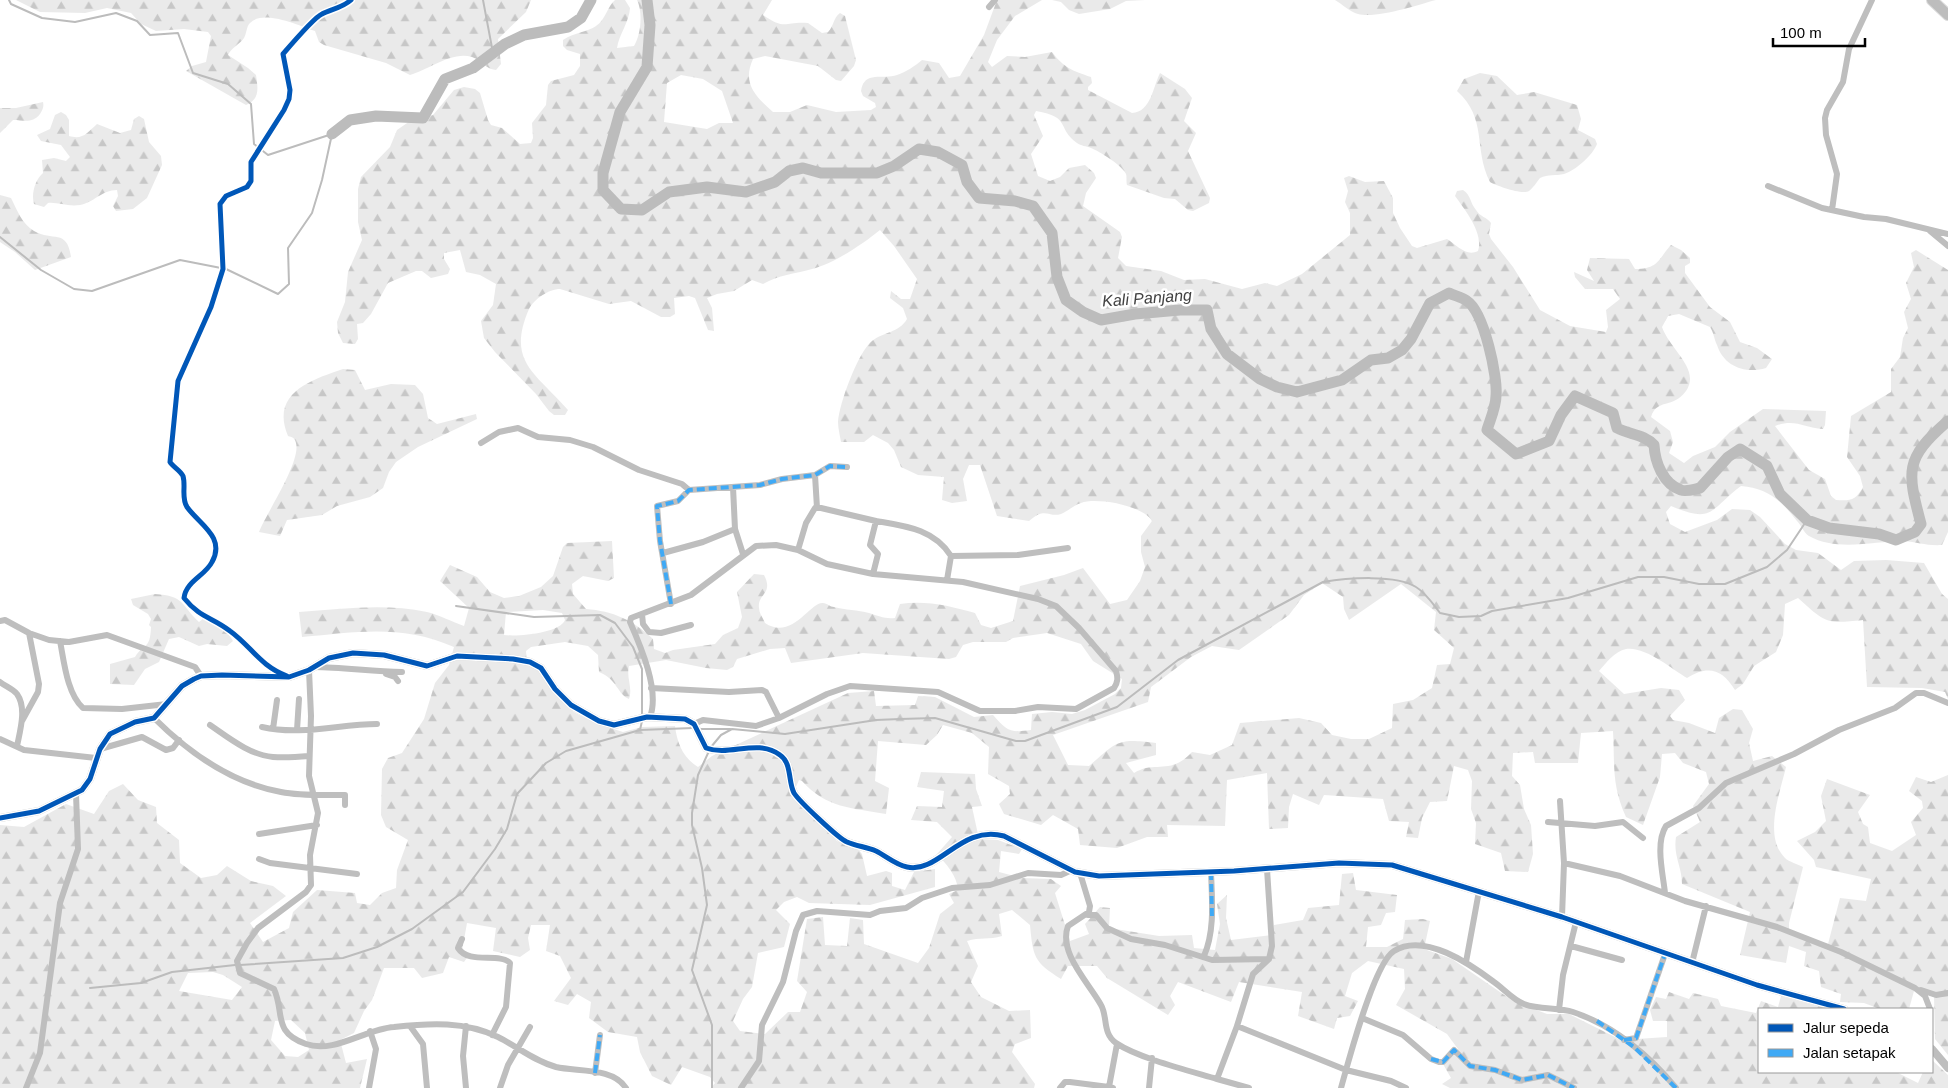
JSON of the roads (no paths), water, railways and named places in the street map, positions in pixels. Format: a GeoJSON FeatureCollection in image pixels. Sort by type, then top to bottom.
{"type":"FeatureCollection","features":[{"type":"Feature","properties":{"kind":"main road"},"geometry":{"type":"LineString","coordinates":[[1932,0],[1948,15]]}},
{"type":"Feature","properties":{"kind":"street"},"geometry":{"type":"LineString","coordinates":[[289,677],[276,672],[256,657],[232,632],[202,616],[184,598],[185,591],[214,560],[215,542],[211,532],[187,507],[182,475],[172,465],[170,456],[178,380],[211,307],[223,269],[220,204],[226,196],[247,187],[251,181],[250,162],[261,148],[289,99],[290,90],[283,54],[292,42],[309,27],[313,19],[351,0]]}},
{"type":"Feature","properties":{"kind":"street"},"geometry":{"type":"LineString","coordinates":[[988,7],[995,0]]}},
{"type":"Feature","properties":{"kind":"street"},"geometry":{"type":"LineString","coordinates":[[1832,210],[1837,174],[1826,134],[1825,118],[1827,110],[1842,82],[1852,42],[1872,0]]}},
{"type":"Feature","properties":{"kind":"street"},"geometry":{"type":"LineString","coordinates":[[1768,186],[1832,210],[1864,217],[1886,219],[1948,234]]}},
{"type":"Feature","properties":{"kind":"street"},"geometry":{"type":"LineString","coordinates":[[1929,230],[1948,246]]}},
{"type":"Feature","properties":{"kind":"street"},"geometry":{"type":"LineString","coordinates":[[481,443],[499,432],[518,428],[538,437],[570,440],[587,445],[639,470],[682,484],[689,490]]}},
{"type":"Feature","properties":{"kind":"street"},"geometry":{"type":"LineString","coordinates":[[671,604],[656,507],[678,501],[689,490],[760,485],[782,479],[816,475],[830,466],[847,467]]}},
{"type":"Feature","properties":{"kind":"street"},"geometry":{"type":"LineString","coordinates":[[816,475],[817,508]]}},
{"type":"Feature","properties":{"kind":"street"},"geometry":{"type":"LineString","coordinates":[[733,487],[735,529],[743,554]]}},
{"type":"Feature","properties":{"kind":"street"},"geometry":{"type":"LineString","coordinates":[[798,550],[812,511],[817,508],[924,531],[937,539],[950,556],[947,580]]}},
{"type":"Feature","properties":{"kind":"street"},"geometry":{"type":"LineString","coordinates":[[873,574],[878,554],[870,546],[876,521]]}},
{"type":"Feature","properties":{"kind":"street"},"geometry":{"type":"LineString","coordinates":[[663,553],[703,542],[735,529]]}},
{"type":"Feature","properties":{"kind":"street"},"geometry":{"type":"LineString","coordinates":[[649,717],[654,705],[651,688],[642,649],[630,622],[631,618],[690,595],[743,554],[762,544],[798,550],[827,564],[873,574],[963,582],[1038,599],[1056,606],[1079,628],[1116,671],[1117,683],[1114,688],[1082,706],[1068,710],[1038,707],[1015,711],[980,711],[938,692],[850,686],[827,694],[779,718],[756,726],[703,720],[694,724]]}},
{"type":"Feature","properties":{"kind":"street"},"geometry":{"type":"LineString","coordinates":[[950,556],[1018,555],[1068,548]]}},
{"type":"Feature","properties":{"kind":"street"},"geometry":{"type":"LineString","coordinates":[[642,614],[643,624],[650,632],[661,633],[691,625]]}},
{"type":"Feature","properties":{"kind":"street"},"geometry":{"type":"LineString","coordinates":[[2,620],[40,638],[60,641],[80,640],[107,635],[195,667],[202,676]]}},
{"type":"Feature","properties":{"kind":"street"},"geometry":{"type":"LineString","coordinates":[[22,720],[38,692],[39,684],[29,634]]}},
{"type":"Feature","properties":{"kind":"street"},"geometry":{"type":"LineString","coordinates":[[60,641],[70,686],[78,703],[83,708],[122,709],[167,704]]}},
{"type":"Feature","properties":{"kind":"street"},"geometry":{"type":"LineString","coordinates":[[0,818],[39,811],[76,794],[90,779],[100,749],[115,730],[154,718],[182,686],[202,676],[289,677],[329,658],[362,653],[428,666],[457,656],[513,659],[530,662],[541,668],[555,689],[571,705],[614,725],[649,717],[680,718],[694,724],[706,748],[716,751],[746,747],[773,751],[782,756],[787,764],[793,792],[836,836],[848,842],[875,850],[906,867],[923,866],[972,837],[994,833],[1004,836],[1076,872],[1090,906],[1088,914]]}},
{"type":"Feature","properties":{"kind":"street"},"geometry":{"type":"LineString","coordinates":[[311,668],[351,667],[383,673],[395,677],[398,682]]}},
{"type":"Feature","properties":{"kind":"street"},"geometry":{"type":"LineString","coordinates":[[311,668],[309,776],[318,813],[311,851],[311,885],[306,892],[258,928],[247,942],[237,964],[247,977],[274,990],[280,1019],[285,1030],[292,1038],[307,1045],[327,1047],[370,1031],[410,1026],[454,1024],[466,1026],[492,1035],[518,1050],[556,1067],[595,1072],[618,1078],[626,1088]]}},
{"type":"Feature","properties":{"kind":"street"},"geometry":{"type":"LineString","coordinates":[[383,673],[402,672]]}},
{"type":"Feature","properties":{"kind":"street"},"geometry":{"type":"LineString","coordinates":[[0,682],[17,694],[20,702],[22,720],[17,746]]}},
{"type":"Feature","properties":{"kind":"street"},"geometry":{"type":"LineString","coordinates":[[651,688],[729,692],[762,690],[766,692],[779,718]]}},
{"type":"Feature","properties":{"kind":"street"},"geometry":{"type":"LineString","coordinates":[[1665,893],[1661,846],[1663,830],[1666,826],[1699,808],[1726,783],[1794,754],[1839,730],[1895,708],[1916,693],[1924,693],[1948,703]]}},
{"type":"Feature","properties":{"kind":"street"},"geometry":{"type":"LineString","coordinates":[[297,730],[299,699]]}},
{"type":"Feature","properties":{"kind":"street"},"geometry":{"type":"LineString","coordinates":[[274,729],[277,700]]}},
{"type":"Feature","properties":{"kind":"street"},"geometry":{"type":"LineString","coordinates":[[154,718],[213,766],[232,775],[279,792],[344,796],[345,805]]}},
{"type":"Feature","properties":{"kind":"street"},"geometry":{"type":"LineString","coordinates":[[262,727],[311,730],[339,725],[377,724]]}},
{"type":"Feature","properties":{"kind":"street"},"geometry":{"type":"LineString","coordinates":[[210,725],[237,744],[272,757],[310,756]]}},
{"type":"Feature","properties":{"kind":"street"},"geometry":{"type":"LineString","coordinates":[[100,749],[142,737],[166,750],[173,748],[179,740]]}},
{"type":"Feature","properties":{"kind":"street"},"geometry":{"type":"LineString","coordinates":[[0,739],[24,750],[96,758]]}},
{"type":"Feature","properties":{"kind":"street"},"geometry":{"type":"LineString","coordinates":[[26,1088],[38,1059],[43,1037],[60,903],[78,849],[76,794]]}},
{"type":"Feature","properties":{"kind":"street"},"geometry":{"type":"LineString","coordinates":[[1560,802],[1564,863],[1562,917]]}},
{"type":"Feature","properties":{"kind":"street"},"geometry":{"type":"LineString","coordinates":[[1548,822],[1595,826],[1623,822],[1643,838]]}},
{"type":"Feature","properties":{"kind":"street"},"geometry":{"type":"LineString","coordinates":[[259,834],[317,826]]}},
{"type":"Feature","properties":{"kind":"street"},"geometry":{"type":"LineString","coordinates":[[259,859],[270,863],[311,866],[358,874]]}},
{"type":"Feature","properties":{"kind":"street"},"geometry":{"type":"LineString","coordinates":[[741,1088],[759,1061],[762,1025],[783,982],[796,931],[803,915],[817,911],[870,914],[906,908],[922,898],[952,888],[990,885],[1028,874],[1061,875],[1076,872],[1114,877],[1376,863],[1407,869],[1479,891],[1562,917],[1757,985],[1840,1008]]}},
{"type":"Feature","properties":{"kind":"street"},"geometry":{"type":"LineString","coordinates":[[1564,863],[1620,876],[1665,893],[1786,931],[1841,952],[1915,988],[1936,995],[1948,993]]}},
{"type":"Feature","properties":{"kind":"street"},"geometry":{"type":"LineString","coordinates":[[1220,1088],[1220,1080],[1253,974],[1269,959],[1272,936],[1267,869]]}},
{"type":"Feature","properties":{"kind":"street"},"geometry":{"type":"LineString","coordinates":[[1204,956],[1209,944],[1212,917],[1212,872]]}},
{"type":"Feature","properties":{"kind":"street"},"geometry":{"type":"LineString","coordinates":[[1466,962],[1479,891]]}},
{"type":"Feature","properties":{"kind":"street"},"geometry":{"type":"LineString","coordinates":[[1692,963],[1706,906]]}},
{"type":"Feature","properties":{"kind":"street"},"geometry":{"type":"LineString","coordinates":[[1248,1088],[1152,1058],[1117,1044],[1108,1034],[1101,1005],[1084,980],[1065,940],[1068,926],[1088,914],[1096,914],[1106,928],[1131,938],[1204,956],[1212,960],[1269,959]]}},
{"type":"Feature","properties":{"kind":"street"},"geometry":{"type":"LineString","coordinates":[[1559,1010],[1563,975],[1576,922]]}},
{"type":"Feature","properties":{"kind":"street"},"geometry":{"type":"LineString","coordinates":[[462,939],[458,948],[463,953],[484,960],[500,959],[510,963],[506,1006],[492,1035]]}},
{"type":"Feature","properties":{"kind":"street"},"geometry":{"type":"LineString","coordinates":[[1341,1088],[1362,1018],[1385,959],[1395,950],[1416,945],[1436,949],[1466,962],[1524,1004],[1571,1011],[1598,1021],[1624,1040],[1676,1088]]}},
{"type":"Feature","properties":{"kind":"street"},"geometry":{"type":"LineString","coordinates":[[1570,946],[1622,960]]}},
{"type":"Feature","properties":{"kind":"street"},"geometry":{"type":"LineString","coordinates":[[1624,1040],[1636,1038],[1665,954]]}},
{"type":"Feature","properties":{"kind":"street"},"geometry":{"type":"LineString","coordinates":[[1915,988],[1925,996],[1930,1008]]}},
{"type":"Feature","properties":{"kind":"street"},"geometry":{"type":"LineString","coordinates":[[1362,1018],[1403,1035],[1430,1058],[1440,1062],[1443,1062],[1454,1050],[1470,1066],[1496,1070],[1522,1080],[1548,1075],[1574,1088]]}},
{"type":"Feature","properties":{"kind":"street"},"geometry":{"type":"LineString","coordinates":[[410,1026],[423,1044],[427,1088]]}},
{"type":"Feature","properties":{"kind":"street"},"geometry":{"type":"LineString","coordinates":[[466,1026],[463,1056],[466,1088]]}},
{"type":"Feature","properties":{"kind":"street"},"geometry":{"type":"LineString","coordinates":[[1237,1026],[1346,1070],[1391,1081],[1406,1088]]}},
{"type":"Feature","properties":{"kind":"street"},"geometry":{"type":"LineString","coordinates":[[500,1088],[508,1065],[530,1027]]}},
{"type":"Feature","properties":{"kind":"street"},"geometry":{"type":"LineString","coordinates":[[369,1088],[376,1049],[370,1031]]}},
{"type":"Feature","properties":{"kind":"street"},"geometry":{"type":"LineString","coordinates":[[595,1072],[600,1035]]}},
{"type":"Feature","properties":{"kind":"street"},"geometry":{"type":"LineString","coordinates":[[1060,1088],[1065,1082],[1070,1082],[1111,1088],[1117,1044]]}},
{"type":"Feature","properties":{"kind":"street"},"geometry":{"type":"LineString","coordinates":[[1933,1049],[1948,1068]]}},
{"type":"Feature","properties":{"kind":"street"},"geometry":{"type":"LineString","coordinates":[[1149,1088],[1152,1058]]}},
{"type":"Feature","properties":{"kind":"waterway"},"geometry":{"type":"LineString","coordinates":[[9,0],[11,4],[42,18],[75,22],[116,13],[137,21],[150,35],[178,33],[193,73],[228,84],[251,104],[254,144],[268,155],[332,134],[322,180],[312,213],[288,248],[289,284],[278,294],[226,269]]}},
{"type":"Feature","properties":{"kind":"waterway"},"geometry":{"type":"LineString","coordinates":[[483,0],[493,53]]}},
{"type":"Feature","properties":{"kind":"waterway","name":"Kali Panjang"},"geometry":{"type":"LineString","coordinates":[[332,134],[350,120],[376,116],[423,118],[445,79],[473,68],[505,44],[524,35],[568,27],[581,18],[591,0]]}},
{"type":"Feature","properties":{"kind":"waterway","name":"Kali Panjang"},"geometry":{"type":"LineString","coordinates":[[647,0],[650,25],[647,67],[620,112],[603,173],[603,190],[621,209],[642,210],[669,192],[707,187],[746,192],[775,182],[789,171],[803,168],[821,173],[877,173],[894,166],[919,149],[938,152],[962,165],[967,182],[979,198],[1015,201],[1033,206],[1052,233],[1057,277],[1066,300],[1083,312],[1101,320],[1135,314],[1207,310],[1211,329],[1227,354],[1260,379],[1277,387],[1297,392],[1342,380],[1371,360],[1388,358],[1402,350],[1411,339],[1430,303],[1449,293],[1467,301],[1479,318],[1489,346],[1496,387],[1495,405],[1487,430],[1516,454],[1549,441],[1561,415],[1575,396],[1613,413],[1617,428],[1650,441],[1654,445],[1661,472],[1669,483],[1683,491],[1700,488],[1728,457],[1740,449],[1767,466],[1780,494],[1807,520],[1829,528],[1879,534],[1896,540],[1915,532],[1921,524],[1913,491],[1913,467],[1916,456],[1923,446],[1948,421]]}},
{"type":"Feature","properties":{"kind":"waterway","name":"Kali Panjang"},"geometry":{"type":"LineString","coordinates":[[0,237],[41,270],[74,289],[92,291],[180,260],[221,268]]}},
{"type":"Feature","properties":{"kind":"waterway"},"geometry":{"type":"LineString","coordinates":[[711,747],[721,735],[732,729],[785,734],[876,720],[935,718],[1016,741],[1025,741],[1117,707],[1178,660],[1323,582],[1358,578],[1397,580],[1420,589],[1440,613],[1459,617],[1481,616],[1492,611],[1568,598],[1638,577],[1664,577],[1699,584],[1725,584],[1767,567],[1787,550],[1807,520]]}},
{"type":"Feature","properties":{"kind":"waterway"},"geometry":{"type":"LineString","coordinates":[[456,606],[534,617],[600,615],[615,623],[633,647],[642,669],[642,716]]}},
{"type":"Feature","properties":{"kind":"waterway"},"geometry":{"type":"LineString","coordinates":[[640,730],[642,721]]}},
{"type":"Feature","properties":{"kind":"waterway"},"geometry":{"type":"LineString","coordinates":[[240,965],[343,958],[377,947],[412,929],[463,892],[495,849],[507,829],[517,794],[546,763],[566,751],[640,730],[693,728]]}},
{"type":"Feature","properties":{"kind":"waterway"},"geometry":{"type":"LineString","coordinates":[[700,729],[730,729]]}},
{"type":"Feature","properties":{"kind":"waterway"},"geometry":{"type":"LineString","coordinates":[[709,751],[698,775],[692,813],[692,825],[702,868],[707,905],[692,970],[712,1025],[712,1088]]}},
{"type":"Feature","properties":{"kind":"waterway"},"geometry":{"type":"LineString","coordinates":[[90,988],[141,983],[172,972],[235,965]]}}]}
